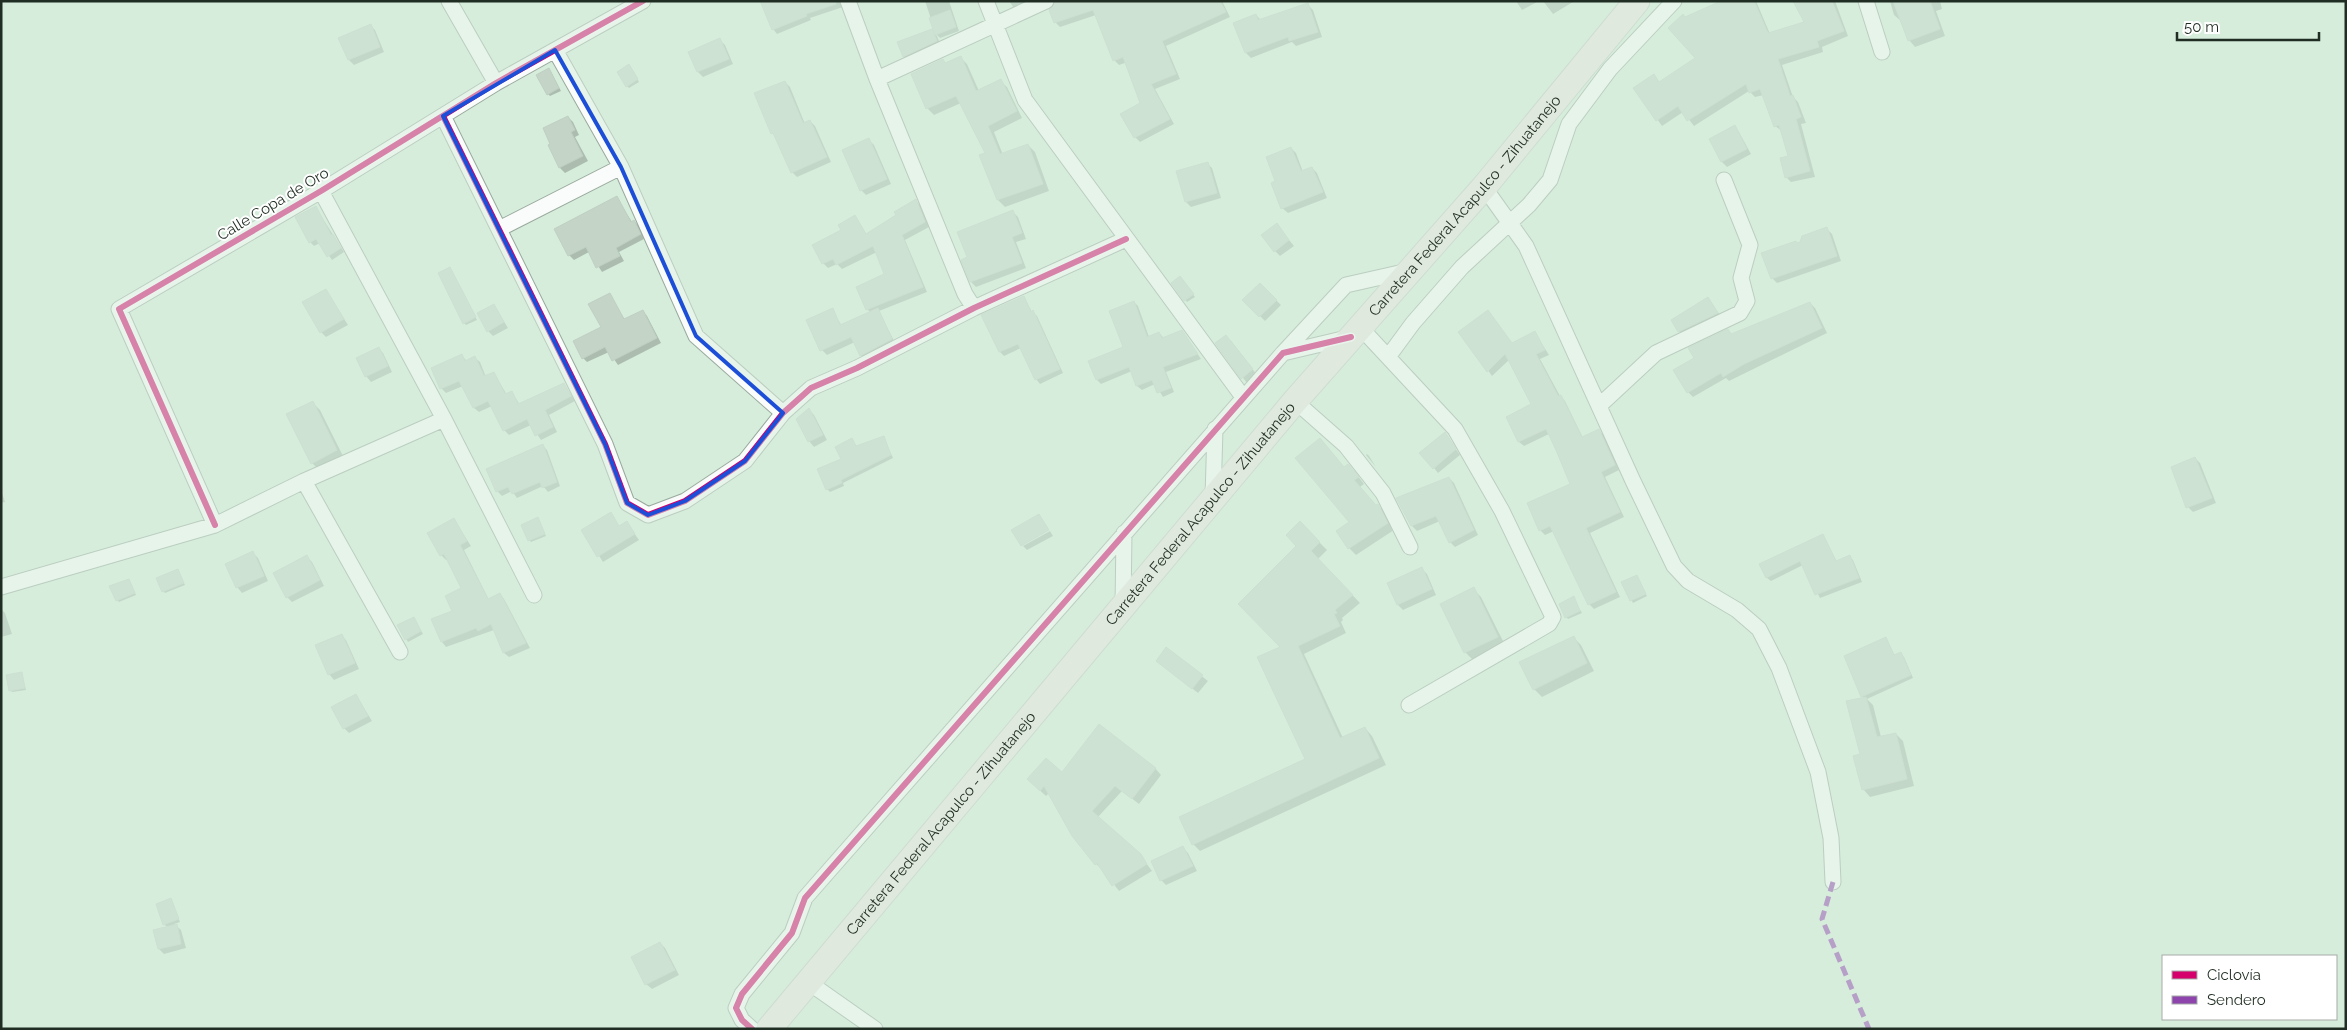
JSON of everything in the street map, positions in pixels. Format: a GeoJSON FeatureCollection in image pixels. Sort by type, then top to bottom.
{"type":"FeatureCollection","features":[{"type":"Feature","properties":{"kind":"main road","name":"Carretera Federal Acapulco - Zihuatanejo"},"geometry":{"type":"LineString","coordinates":[[769,1029],[1213,498],[1295,401],[1484,187],[1637,1]]}},
{"type":"Feature","properties":{"kind":"street"},"geometry":{"type":"LineString","coordinates":[[449,1],[496,83]]}},
{"type":"Feature","properties":{"kind":"street"},"geometry":{"type":"LineString","coordinates":[[848,1],[877,79],[965,294],[974,308]]}},
{"type":"Feature","properties":{"kind":"street"},"geometry":{"type":"LineString","coordinates":[[986,1],[1025,100],[1063,149],[1126,240],[1243,397]]}},
{"type":"Feature","properties":{"kind":"street"},"geometry":{"type":"LineString","coordinates":[[877,79],[1046,1]]}},
{"type":"Feature","properties":{"kind":"street"},"geometry":{"type":"LineString","coordinates":[[1388,357],[1413,323],[1462,266],[1529,206],[1550,180],[1569,124],[1610,69],[1674,1]]}},
{"type":"Feature","properties":{"kind":"street"},"geometry":{"type":"LineString","coordinates":[[1866,1],[1882,52]]}},
{"type":"Feature","properties":{"kind":"street","name":"Calle Copa de Oro"},"geometry":{"type":"LineString","coordinates":[[215,525],[119,309],[321,191],[496,83],[642,2]]}},
{"type":"Feature","properties":{"kind":"street"},"geometry":{"type":"LineString","coordinates":[[555,50],[621,167],[696,336],[783,413]]}},
{"type":"Feature","properties":{"kind":"street"},"geometry":{"type":"LineString","coordinates":[[443,116],[606,444],[627,503],[648,515],[685,501],[746,460],[783,413],[811,388],[857,368],[974,308],[1126,240]]}},
{"type":"Feature","properties":{"kind":"street"},"geometry":{"type":"LineString","coordinates":[[499,229],[621,167]]}},
{"type":"Feature","properties":{"kind":"street"},"geometry":{"type":"LineString","coordinates":[[1600,405],[1656,353],[1740,313],[1747,301],[1741,278],[1750,245],[1724,180]]}},
{"type":"Feature","properties":{"kind":"street"},"geometry":{"type":"LineString","coordinates":[[1484,187],[1526,246],[1600,405],[1632,481],[1674,566],[1688,582],[1737,610],[1759,629],[1779,668],[1818,772],[1831,838],[1833,882]]}},
{"type":"Feature","properties":{"kind":"street"},"geometry":{"type":"LineString","coordinates":[[321,191],[444,419],[534,595]]}},
{"type":"Feature","properties":{"kind":"street"},"geometry":{"type":"LineString","coordinates":[[752,1029],[742,1020],[736,1008],[742,994],[792,933],[805,898],[1243,397],[1346,285],[1412,270]]}},
{"type":"Feature","properties":{"kind":"street"},"geometry":{"type":"LineString","coordinates":[[1283,353],[1356,332],[1388,357],[1455,429],[1502,511],[1553,618],[1549,624],[1409,705]]}},
{"type":"Feature","properties":{"kind":"street"},"geometry":{"type":"LineString","coordinates":[[1295,401],[1351,452],[1383,493],[1410,547]]}},
{"type":"Feature","properties":{"kind":"street"},"geometry":{"type":"LineString","coordinates":[[1,587],[215,525],[304,482],[444,419]]}},
{"type":"Feature","properties":{"kind":"street"},"geometry":{"type":"LineString","coordinates":[[1213,498],[1215,429]]}},
{"type":"Feature","properties":{"kind":"street"},"geometry":{"type":"LineString","coordinates":[[304,482],[400,652]]}},
{"type":"Feature","properties":{"kind":"street"},"geometry":{"type":"LineString","coordinates":[[1123,606],[1124,533]]}},
{"type":"Feature","properties":{"kind":"street"},"geometry":{"type":"LineString","coordinates":[[808,982],[875,1029]]}},
{"type":"Feature","properties":{"kind":"highlighted area"},"geometry":{"type":"Polygon","coordinates":[[[555,50],[621,167],[696,336],[783,413],[745,461],[685,501],[648,515],[627,503],[605,444],[443,116],[555,50]]]}},
{"type":"Feature","properties":{"kind":"building"},"geometry":{"type":"Polygon","coordinates":[[[760,1],[835,1],[836,4],[806,14],[807,16],[772,30],[760,1]]]}},
{"type":"Feature","properties":{"kind":"building"},"geometry":{"type":"Polygon","coordinates":[[[1055,1],[1220,1],[1226,12],[1162,41],[1176,74],[1151,84],[1170,119],[1134,138],[1120,114],[1140,103],[1123,57],[1113,61],[1093,10],[1054,23],[1049,10],[1055,1]]]}},
{"type":"Feature","properties":{"kind":"building"},"geometry":{"type":"Polygon","coordinates":[[[1721,1],[1754,1],[1768,33],[1804,22],[1793,1],[1832,1],[1844,31],[1817,41],[1819,47],[1778,59],[1790,96],[1793,95],[1801,117],[1796,119],[1810,171],[1785,178],[1780,158],[1788,156],[1779,125],[1774,127],[1760,89],[1749,93],[1746,84],[1687,121],[1678,106],[1656,121],[1633,88],[1654,74],[1659,82],[1695,58],[1668,28],[1683,14],[1685,17],[1721,1]]]}},
{"type":"Feature","properties":{"kind":"building"},"geometry":{"type":"Polygon","coordinates":[[[1893,1],[1930,1],[1940,29],[1908,41],[1893,1]]]}},
{"type":"Feature","properties":{"kind":"building"},"geometry":{"type":"Polygon","coordinates":[[[1308,3],[1318,32],[1289,41],[1288,37],[1245,53],[1233,23],[1256,14],[1258,20],[1308,3]]]}},
{"type":"Feature","properties":{"kind":"building"},"geometry":{"type":"Polygon","coordinates":[[[950,10],[956,27],[935,35],[929,18],[950,10]]]}},
{"type":"Feature","properties":{"kind":"building"},"geometry":{"type":"Polygon","coordinates":[[[371,24],[380,47],[348,60],[338,38],[371,24]]]}},
{"type":"Feature","properties":{"kind":"building"},"geometry":{"type":"Polygon","coordinates":[[[932,29],[937,41],[903,57],[897,42],[932,29]]]}},
{"type":"Feature","properties":{"kind":"building"},"geometry":{"type":"Polygon","coordinates":[[[720,38],[729,59],[697,72],[688,52],[720,38]]]}},
{"type":"Feature","properties":{"kind":"building"},"geometry":{"type":"Polygon","coordinates":[[[961,56],[976,91],[1001,79],[1017,111],[988,126],[1000,154],[1028,144],[1043,184],[997,200],[979,155],[985,153],[956,96],[926,109],[911,74],[943,59],[945,63],[961,56]]]}},
{"type":"Feature","properties":{"kind":"building"},"geometry":{"type":"Polygon","coordinates":[[[629,64],[638,79],[626,87],[617,72],[629,64]]]}},
{"type":"Feature","properties":{"kind":"building"},"geometry":{"type":"Polygon","coordinates":[[[549,68],[559,88],[547,95],[536,75],[549,68]]]}},
{"type":"Feature","properties":{"kind":"building"},"geometry":{"type":"Polygon","coordinates":[[[785,81],[803,123],[810,120],[827,157],[791,173],[773,133],[771,134],[754,93],[785,81]]]}},
{"type":"Feature","properties":{"kind":"building"},"geometry":{"type":"Polygon","coordinates":[[[568,116],[575,130],[571,132],[583,156],[559,168],[548,145],[550,144],[543,128],[568,116]]]}},
{"type":"Feature","properties":{"kind":"building"},"geometry":{"type":"Polygon","coordinates":[[[1735,125],[1747,149],[1721,162],[1709,139],[1735,125]]]}},
{"type":"Feature","properties":{"kind":"building"},"geometry":{"type":"Polygon","coordinates":[[[869,138],[887,179],[860,191],[842,150],[869,138]]]}},
{"type":"Feature","properties":{"kind":"building"},"geometry":{"type":"Polygon","coordinates":[[[1291,147],[1301,171],[1312,167],[1323,192],[1281,209],[1271,183],[1275,181],[1266,157],[1291,147]]]}},
{"type":"Feature","properties":{"kind":"building"},"geometry":{"type":"Polygon","coordinates":[[[1208,162],[1217,193],[1185,202],[1176,171],[1208,162]]]}},
{"type":"Feature","properties":{"kind":"building"},"geometry":{"type":"Polygon","coordinates":[[[617,196],[631,222],[634,220],[641,234],[616,248],[620,256],[596,268],[586,247],[568,256],[554,229],[617,196]]]}},
{"type":"Feature","properties":{"kind":"building"},"geometry":{"type":"Polygon","coordinates":[[[916,199],[925,222],[902,235],[923,287],[866,310],[856,287],[884,274],[873,246],[836,265],[833,259],[822,264],[812,245],[841,230],[838,225],[855,215],[866,234],[896,215],[894,212],[916,199]]]}},
{"type":"Feature","properties":{"kind":"building"},"geometry":{"type":"Polygon","coordinates":[[[316,206],[331,235],[333,234],[341,248],[327,257],[316,239],[309,243],[295,217],[316,206]]]}},
{"type":"Feature","properties":{"kind":"building"},"geometry":{"type":"Polygon","coordinates":[[[1013,210],[1022,233],[1012,237],[1022,263],[970,282],[961,260],[967,257],[957,232],[1013,210]]]}},
{"type":"Feature","properties":{"kind":"building"},"geometry":{"type":"Polygon","coordinates":[[[1277,223],[1289,240],[1274,252],[1261,235],[1277,223]]]}},
{"type":"Feature","properties":{"kind":"building"},"geometry":{"type":"Polygon","coordinates":[[[1827,227],[1837,256],[1771,279],[1761,253],[1796,241],[1797,243],[1800,242],[1802,236],[1827,227]]]}},
{"type":"Feature","properties":{"kind":"building"},"geometry":{"type":"Polygon","coordinates":[[[450,267],[476,317],[463,324],[438,273],[450,267]]]}},
{"type":"Feature","properties":{"kind":"building"},"geometry":{"type":"Polygon","coordinates":[[[1180,276],[1194,294],[1184,301],[1171,283],[1180,276]]]}},
{"type":"Feature","properties":{"kind":"building"},"geometry":{"type":"Polygon","coordinates":[[[1260,283],[1277,300],[1259,317],[1242,300],[1260,283]]]}},
{"type":"Feature","properties":{"kind":"building"},"geometry":{"type":"Polygon","coordinates":[[[326,289],[344,319],[320,333],[302,302],[326,289]]]}},
{"type":"Feature","properties":{"kind":"building"},"geometry":{"type":"Polygon","coordinates":[[[610,293],[624,319],[643,310],[657,338],[612,361],[605,347],[582,359],[573,341],[601,327],[588,304],[610,293]]]}},
{"type":"Feature","properties":{"kind":"building"},"geometry":{"type":"Polygon","coordinates":[[[1024,296],[1031,312],[1033,310],[1060,369],[1035,380],[1018,344],[999,352],[981,315],[1024,296]]]}},
{"type":"Feature","properties":{"kind":"building"},"geometry":{"type":"Polygon","coordinates":[[[1708,297],[1718,313],[1678,332],[1671,320],[1708,297]]]}},
{"type":"Feature","properties":{"kind":"building"},"geometry":{"type":"Polygon","coordinates":[[[1134,301],[1147,337],[1159,332],[1162,338],[1182,330],[1198,354],[1163,367],[1171,388],[1157,393],[1152,380],[1136,386],[1129,367],[1096,380],[1088,361],[1123,347],[1109,311],[1134,301]]]}},
{"type":"Feature","properties":{"kind":"building"},"geometry":{"type":"Polygon","coordinates":[[[1810,302],[1822,328],[1744,364],[1723,377],[1721,373],[1687,393],[1673,370],[1694,358],[1688,348],[1728,329],[1731,334],[1810,302]]]}},
{"type":"Feature","properties":{"kind":"building"},"geometry":{"type":"Polygon","coordinates":[[[494,304],[504,322],[487,332],[477,313],[494,304]]]}},
{"type":"Feature","properties":{"kind":"building"},"geometry":{"type":"Polygon","coordinates":[[[833,308],[840,325],[878,308],[892,339],[860,356],[851,337],[820,351],[806,320],[833,308]]]}},
{"type":"Feature","properties":{"kind":"building"},"geometry":{"type":"Polygon","coordinates":[[[1488,310],[1512,343],[1535,331],[1545,350],[1536,354],[1558,396],[1561,395],[1582,437],[1599,429],[1615,465],[1601,472],[1620,512],[1586,528],[1616,592],[1588,605],[1550,526],[1539,531],[1527,503],[1570,484],[1546,429],[1518,442],[1506,417],[1531,404],[1505,354],[1487,372],[1458,332],[1488,310]]]}},
{"type":"Feature","properties":{"kind":"building"},"geometry":{"type":"Polygon","coordinates":[[[1226,335],[1253,369],[1241,379],[1215,343],[1226,335]]]}},
{"type":"Feature","properties":{"kind":"building"},"geometry":{"type":"Polygon","coordinates":[[[379,347],[388,366],[365,377],[356,358],[379,347]]]}},
{"type":"Feature","properties":{"kind":"building"},"geometry":{"type":"Polygon","coordinates":[[[462,354],[465,361],[475,356],[484,376],[494,372],[505,394],[512,391],[518,404],[564,383],[571,396],[545,410],[553,427],[535,436],[527,419],[503,431],[488,401],[473,408],[459,381],[440,389],[431,368],[462,354]]]}},
{"type":"Feature","properties":{"kind":"building"},"geometry":{"type":"Polygon","coordinates":[[[313,401],[337,450],[311,464],[286,414],[313,401]]]}},
{"type":"Feature","properties":{"kind":"building"},"geometry":{"type":"Polygon","coordinates":[[[809,408],[823,435],[808,442],[796,419],[809,408]]]}},
{"type":"Feature","properties":{"kind":"building"},"geometry":{"type":"Polygon","coordinates":[[[1445,432],[1456,449],[1433,469],[1419,453],[1445,432]]]}},
{"type":"Feature","properties":{"kind":"building"},"geometry":{"type":"Polygon","coordinates":[[[884,436],[891,455],[841,480],[842,483],[826,490],[817,469],[841,459],[835,447],[852,438],[856,446],[884,436]]]}},
{"type":"Feature","properties":{"kind":"building"},"geometry":{"type":"Polygon","coordinates":[[[1320,438],[1344,467],[1348,464],[1359,477],[1354,480],[1376,505],[1378,504],[1388,523],[1348,549],[1336,531],[1349,522],[1295,458],[1320,438]]]}},
{"type":"Feature","properties":{"kind":"building"},"geometry":{"type":"Polygon","coordinates":[[[543,444],[557,482],[542,488],[540,482],[512,494],[508,487],[496,492],[486,469],[543,444]]]}},
{"type":"Feature","properties":{"kind":"building"},"geometry":{"type":"Polygon","coordinates":[[[2195,457],[2212,498],[2186,508],[2171,467],[2195,457]]]}},
{"type":"Feature","properties":{"kind":"building"},"geometry":{"type":"Polygon","coordinates":[[[1449,477],[1474,530],[1449,543],[1436,516],[1411,526],[1396,498],[1449,477]]]}},
{"type":"Feature","properties":{"kind":"building"},"geometry":{"type":"Polygon","coordinates":[[[611,512],[619,526],[627,521],[635,534],[597,557],[581,530],[611,512]]]}},
{"type":"Feature","properties":{"kind":"building"},"geometry":{"type":"Polygon","coordinates":[[[1039,514],[1049,530],[1021,546],[1011,530],[1039,514]]]}},
{"type":"Feature","properties":{"kind":"building"},"geometry":{"type":"Polygon","coordinates":[[[538,517],[545,534],[528,541],[521,525],[538,517]]]}},
{"type":"Feature","properties":{"kind":"building"},"geometry":{"type":"Polygon","coordinates":[[[454,518],[467,541],[460,545],[488,599],[500,593],[526,643],[503,653],[491,624],[478,631],[476,628],[441,642],[431,619],[452,611],[445,596],[461,588],[444,554],[440,556],[427,533],[454,518]]]}},
{"type":"Feature","properties":{"kind":"building"},"geometry":{"type":"Polygon","coordinates":[[[1300,521],[1320,542],[1311,551],[1353,595],[1335,610],[1337,613],[1334,614],[1340,626],[1298,646],[1340,738],[1365,727],[1379,758],[1192,845],[1179,817],[1305,759],[1257,657],[1280,647],[1238,604],[1296,546],[1286,535],[1300,521]]]}},
{"type":"Feature","properties":{"kind":"building"},"geometry":{"type":"Polygon","coordinates":[[[1823,534],[1836,561],[1850,555],[1859,578],[1815,595],[1800,561],[1766,578],[1759,564],[1823,534]]]}},
{"type":"Feature","properties":{"kind":"building"},"geometry":{"type":"Polygon","coordinates":[[[253,551],[264,576],[236,588],[225,564],[253,551]]]}},
{"type":"Feature","properties":{"kind":"building"},"geometry":{"type":"Polygon","coordinates":[[[307,555],[320,580],[286,598],[273,573],[307,555]]]}},
{"type":"Feature","properties":{"kind":"building"},"geometry":{"type":"Polygon","coordinates":[[[1422,567],[1432,589],[1397,605],[1387,583],[1422,567]]]}},
{"type":"Feature","properties":{"kind":"building"},"geometry":{"type":"Polygon","coordinates":[[[178,569],[184,583],[162,592],[156,578],[178,569]]]}},
{"type":"Feature","properties":{"kind":"building"},"geometry":{"type":"Polygon","coordinates":[[[1637,575],[1646,594],[1630,601],[1621,582],[1637,575]]]}},
{"type":"Feature","properties":{"kind":"building"},"geometry":{"type":"Polygon","coordinates":[[[129,579],[135,593],[116,601],[109,586],[129,579]]]}},
{"type":"Feature","properties":{"kind":"building"},"geometry":{"type":"Polygon","coordinates":[[[1474,587],[1498,637],[1464,653],[1440,604],[1474,587]]]}},
{"type":"Feature","properties":{"kind":"building"},"geometry":{"type":"Polygon","coordinates":[[[1574,596],[1580,611],[1565,618],[1559,604],[1574,596]]]}},
{"type":"Feature","properties":{"kind":"building"},"geometry":{"type":"Polygon","coordinates":[[[414,617],[421,631],[405,640],[397,625],[414,617]]]}},
{"type":"Feature","properties":{"kind":"building"},"geometry":{"type":"Polygon","coordinates":[[[342,634],[355,663],[328,675],[315,645],[342,634]]]}},
{"type":"Feature","properties":{"kind":"building"},"geometry":{"type":"Polygon","coordinates":[[[1574,636],[1587,663],[1533,690],[1519,662],[1574,636]]]}},
{"type":"Feature","properties":{"kind":"building"},"geometry":{"type":"Polygon","coordinates":[[[1886,637],[1894,655],[1901,652],[1911,675],[1861,697],[1844,656],[1886,637]]]}},
{"type":"Feature","properties":{"kind":"building"},"geometry":{"type":"Polygon","coordinates":[[[1166,647],[1203,675],[1192,689],[1156,661],[1166,647]]]}},
{"type":"Feature","properties":{"kind":"building"},"geometry":{"type":"Polygon","coordinates":[[[22,672],[25,688],[9,691],[6,675],[22,672]]]}},
{"type":"Feature","properties":{"kind":"building"},"geometry":{"type":"Polygon","coordinates":[[[356,694],[368,716],[343,729],[331,707],[356,694]]]}},
{"type":"Feature","properties":{"kind":"building"},"geometry":{"type":"Polygon","coordinates":[[[1866,697],[1877,737],[1896,733],[1907,779],[1862,790],[1853,756],[1860,754],[1846,701],[1866,697]]]}},
{"type":"Feature","properties":{"kind":"building"},"geometry":{"type":"Polygon","coordinates":[[[1099,724],[1156,768],[1132,799],[1115,786],[1092,811],[1141,854],[1147,864],[1112,886],[1097,863],[1095,865],[1072,836],[1044,786],[1040,791],[1027,779],[1046,758],[1062,772],[1099,724]]]}},
{"type":"Feature","properties":{"kind":"building"},"geometry":{"type":"Polygon","coordinates":[[[1183,846],[1193,866],[1160,881],[1151,861],[1183,846]]]}},
{"type":"Feature","properties":{"kind":"building"},"geometry":{"type":"Polygon","coordinates":[[[171,898],[179,919],[163,925],[156,904],[171,898]]]}},
{"type":"Feature","properties":{"kind":"building"},"geometry":{"type":"Polygon","coordinates":[[[177,924],[181,944],[158,949],[153,930],[177,924]]]}},
{"type":"Feature","properties":{"kind":"building"},"geometry":{"type":"Polygon","coordinates":[[[660,942],[675,970],[645,985],[631,957],[660,942]]]}},
{"type":"Feature","properties":{"kind":"marked path"},"geometry":{"type":"LineString","coordinates":[[1833,882],[1822,919],[1869,1029]]}},
{"type":"Feature","properties":{"kind":"cycle path"},"geometry":{"type":"LineString","coordinates":[[215,525],[119,309],[321,191],[496,83],[643,1]]}},
{"type":"Feature","properties":{"kind":"cycle path"},"geometry":{"type":"LineString","coordinates":[[443,116],[605,444],[627,503],[648,515],[685,501],[745,461],[783,413],[811,388],[857,368],[974,308],[1126,239]]}},
{"type":"Feature","properties":{"kind":"cycle path"},"geometry":{"type":"LineString","coordinates":[[752,1029],[742,1020],[736,1008],[742,994],[792,933],[805,898],[1283,353],[1351,337]]}}]}
